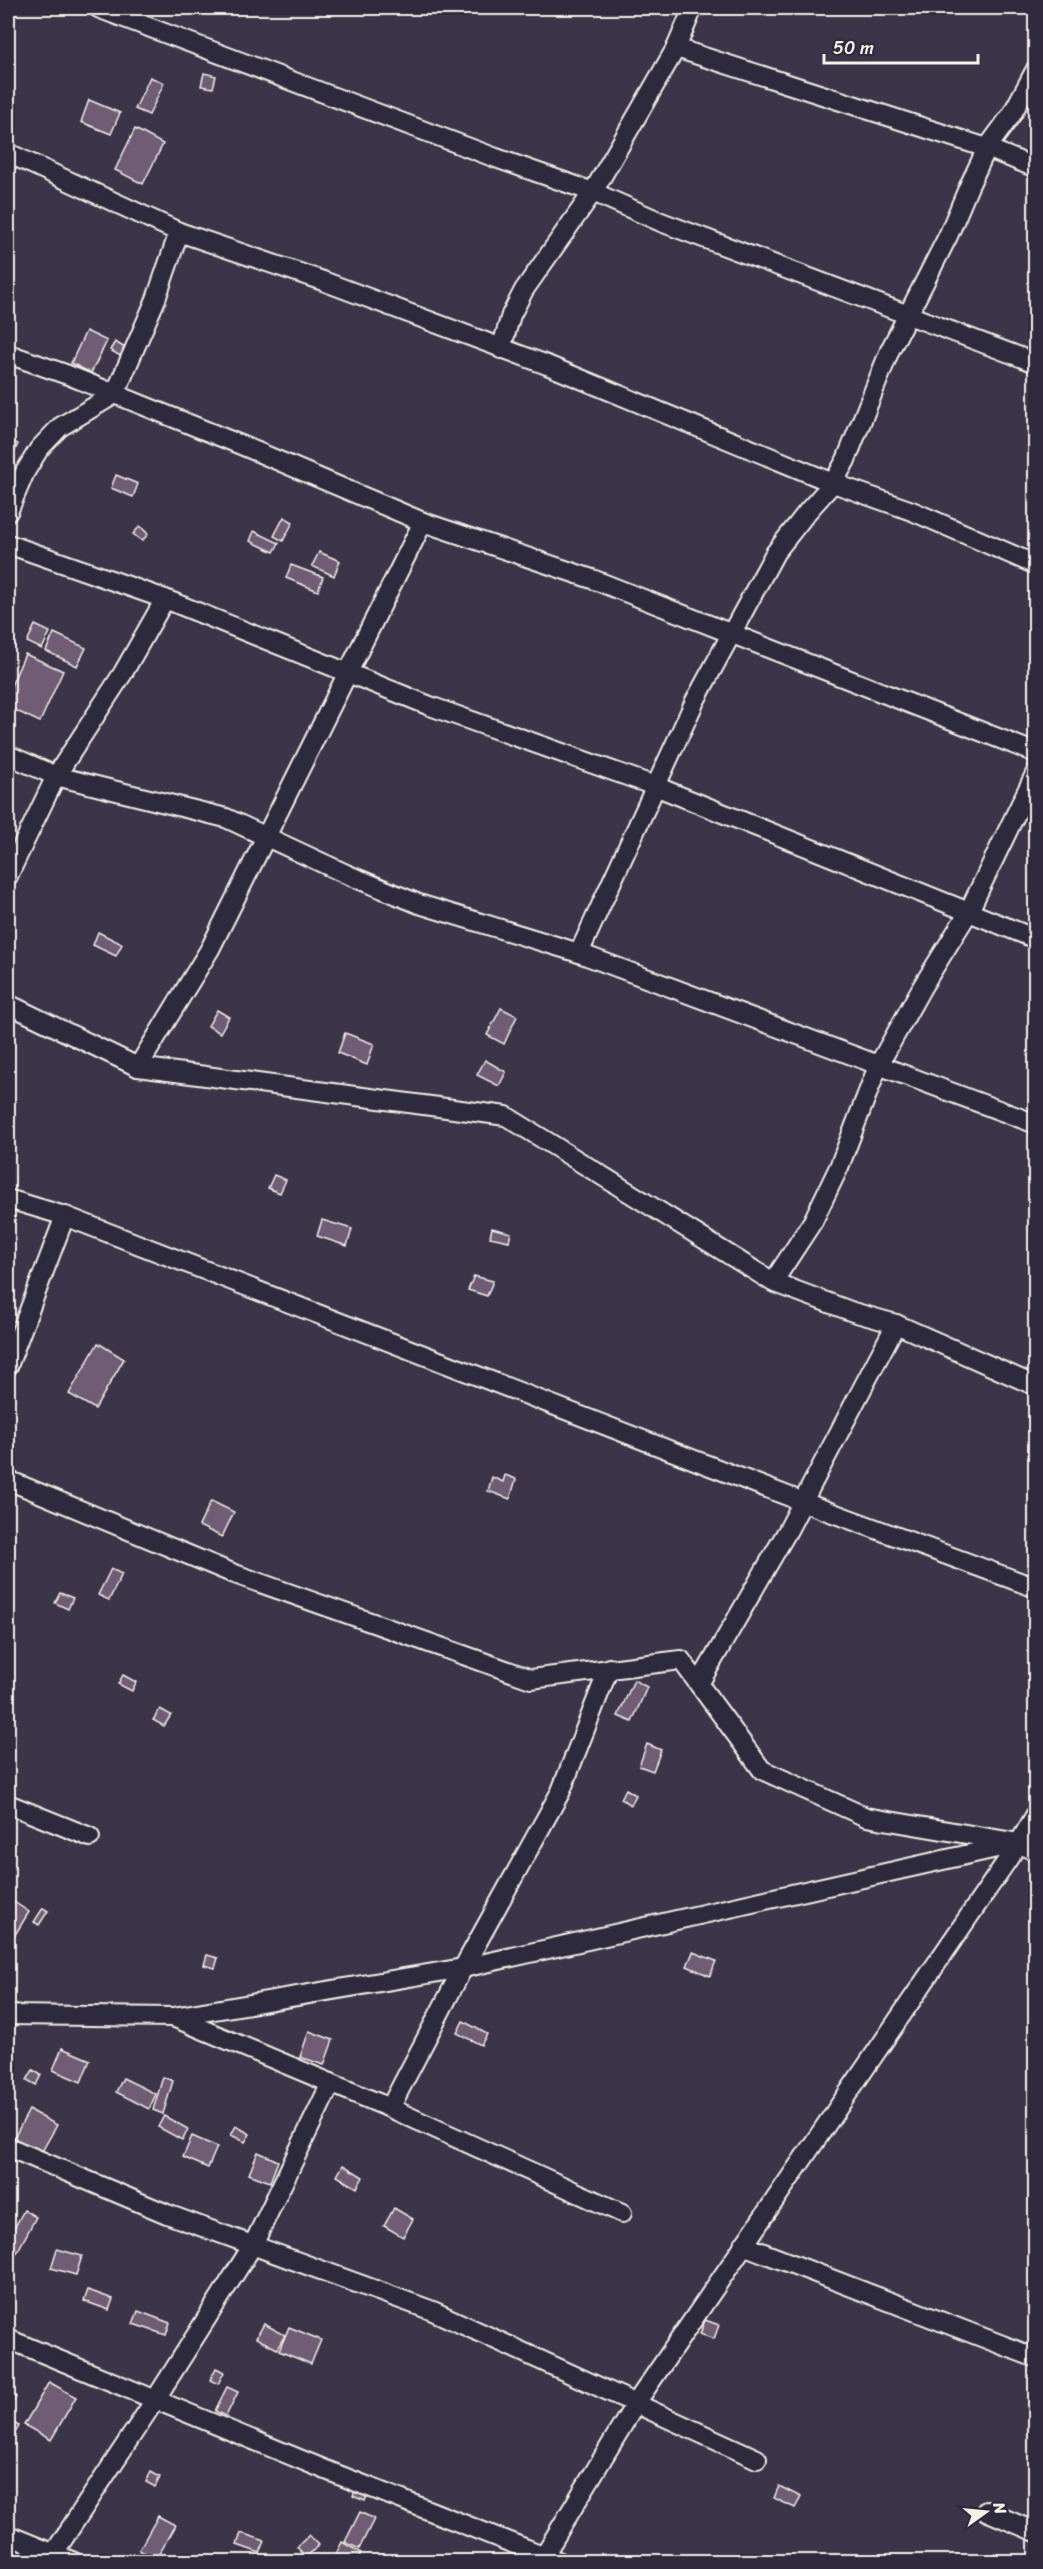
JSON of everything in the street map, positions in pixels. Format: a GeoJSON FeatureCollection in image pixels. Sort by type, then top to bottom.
{"type":"FeatureCollection","features":[{"type":"Feature","properties":{"kind":"street"},"geometry":{"type":"LineString","coordinates":[[98,8],[593,192],[661,222],[1035,363]]}},
{"type":"Feature","properties":{"kind":"street"},"geometry":{"type":"LineString","coordinates":[[501,349],[511,315],[524,290],[593,192],[676,48],[693,8]]}},
{"type":"Feature","properties":{"kind":"street"},"geometry":{"type":"LineString","coordinates":[[676,48],[987,148],[1035,168]]}},
{"type":"Feature","properties":{"kind":"street"},"geometry":{"type":"LineString","coordinates":[[579,953],[695,701],[776,553],[833,483],[846,460],[890,350],[948,236],[987,148],[1012,114],[1035,69]]}},
{"type":"Feature","properties":{"kind":"street"},"geometry":{"type":"LineString","coordinates":[[8,153],[179,232],[323,281],[591,383],[833,483],[912,511],[1035,565]]}},
{"type":"Feature","properties":{"kind":"street"},"geometry":{"type":"LineString","coordinates":[[8,512],[25,472],[39,449],[60,427],[115,394],[156,299],[179,232]]}},
{"type":"Feature","properties":{"kind":"street"},"geometry":{"type":"LineString","coordinates":[[8,354],[115,394],[423,522],[592,579],[1035,753]]}},
{"type":"Feature","properties":{"kind":"street"},"geometry":{"type":"LineString","coordinates":[[138,1067],[210,949],[423,522]]}},
{"type":"Feature","properties":{"kind":"street"},"geometry":{"type":"LineString","coordinates":[[8,544],[165,599],[430,706],[655,786],[1035,939]]}},
{"type":"Feature","properties":{"kind":"street"},"geometry":{"type":"LineString","coordinates":[[8,876],[56,776],[123,673],[165,599]]}},
{"type":"Feature","properties":{"kind":"street"},"geometry":{"type":"LineString","coordinates":[[8,755],[56,776],[226,819],[419,904],[579,953],[1035,1124]]}},
{"type":"Feature","properties":{"kind":"street"},"geometry":{"type":"LineString","coordinates":[[773,1282],[813,1221],[839,1167],[878,1066],[968,913],[1035,772]]}},
{"type":"Feature","properties":{"kind":"street"},"geometry":{"type":"LineString","coordinates":[[8,1004],[138,1067],[506,1116],[773,1282],[853,1312],[896,1324],[1035,1386]]}},
{"type":"Feature","properties":{"kind":"street"},"geometry":{"type":"LineString","coordinates":[[8,1199],[65,1216],[803,1502],[1035,1588]]}},
{"type":"Feature","properties":{"kind":"street"},"geometry":{"type":"LineString","coordinates":[[8,1366],[65,1216]]}},
{"type":"Feature","properties":{"kind":"street"},"geometry":{"type":"LineString","coordinates":[[699,1684],[803,1502],[896,1324]]}},
{"type":"Feature","properties":{"kind":"street"},"geometry":{"type":"LineString","coordinates":[[8,1480],[232,1573],[531,1679],[681,1660],[762,1770],[866,1817],[1027,1842],[1035,1852]]}},
{"type":"Feature","properties":{"kind":"street"},"geometry":{"type":"LineString","coordinates":[[390,2108],[463,1968],[561,1791],[609,1668]]}},
{"type":"Feature","properties":{"kind":"street"},"geometry":{"type":"LineString","coordinates":[[8,1804],[90,1837]]}},
{"type":"Feature","properties":{"kind":"street"},"geometry":{"type":"LineString","coordinates":[[8,2339],[548,2560],[636,2403],[743,2245],[1027,1842],[1035,1814]]}},
{"type":"Feature","properties":{"kind":"street"},"geometry":{"type":"LineString","coordinates":[[8,2015],[173,2017],[463,1968],[1027,1842]]}},
{"type":"Feature","properties":{"kind":"street"},"geometry":{"type":"LineString","coordinates":[[173,2017],[390,2108],[622,2213]]}},
{"type":"Feature","properties":{"kind":"street"},"geometry":{"type":"LineString","coordinates":[[50,2557],[155,2400],[253,2245],[331,2083]]}},
{"type":"Feature","properties":{"kind":"street"},"geometry":{"type":"LineString","coordinates":[[8,2147],[167,2214],[433,2311],[757,2458]]}},
{"type":"Feature","properties":{"kind":"street"},"geometry":{"type":"LineString","coordinates":[[743,2245],[1035,2358]]}},
{"type":"Feature","properties":{"kind":"street"},"geometry":{"type":"LineString","coordinates":[[986,2511],[1035,2532]]}},
{"type":"Feature","properties":{"kind":"street"},"geometry":{"type":"LineString","coordinates":[[8,2535],[50,2557],[74,2562]]}},
{"type":"Feature","properties":{"kind":"building"},"geometry":{"type":"Polygon","coordinates":[[[204,73],[216,76],[213,88],[201,86],[204,73]]]}},
{"type":"Feature","properties":{"kind":"building"},"geometry":{"type":"Polygon","coordinates":[[[150,77],[164,83],[149,115],[135,109],[150,77]]]}},
{"type":"Feature","properties":{"kind":"building"},"geometry":{"type":"Polygon","coordinates":[[[89,100],[120,113],[111,134],[81,122],[89,100]]]}},
{"type":"Feature","properties":{"kind":"building"},"geometry":{"type":"Polygon","coordinates":[[[135,129],[163,144],[143,184],[115,170],[135,129]]]}},
{"type":"Feature","properties":{"kind":"building"},"geometry":{"type":"Polygon","coordinates":[[[86,331],[107,341],[91,373],[71,363],[86,331]]]}},
{"type":"Feature","properties":{"kind":"building"},"geometry":{"type":"Polygon","coordinates":[[[115,342],[127,349],[122,357],[110,350],[115,342]]]}},
{"type":"Feature","properties":{"kind":"building"},"geometry":{"type":"Polygon","coordinates":[[[8,439],[18,444],[12,457],[8,455],[8,439]]]}},
{"type":"Feature","properties":{"kind":"building"},"geometry":{"type":"Polygon","coordinates":[[[116,475],[138,484],[133,497],[111,488],[116,475]]]}},
{"type":"Feature","properties":{"kind":"building"},"geometry":{"type":"Polygon","coordinates":[[[284,517],[293,522],[283,541],[274,536],[284,517]]]}},
{"type":"Feature","properties":{"kind":"building"},"geometry":{"type":"Polygon","coordinates":[[[140,526],[148,534],[142,541],[133,534],[140,526]]]}},
{"type":"Feature","properties":{"kind":"building"},"geometry":{"type":"Polygon","coordinates":[[[254,531],[279,543],[274,552],[250,541],[254,531]]]}},
{"type":"Feature","properties":{"kind":"building"},"geometry":{"type":"Polygon","coordinates":[[[319,552],[340,561],[334,576],[312,566],[319,552]]]}},
{"type":"Feature","properties":{"kind":"building"},"geometry":{"type":"Polygon","coordinates":[[[291,565],[323,577],[318,591],[286,578],[291,565]]]}},
{"type":"Feature","properties":{"kind":"building"},"geometry":{"type":"Polygon","coordinates":[[[35,625],[50,632],[42,649],[27,642],[35,625]]]}},
{"type":"Feature","properties":{"kind":"building"},"geometry":{"type":"Polygon","coordinates":[[[54,633],[86,648],[77,666],[46,651],[54,633]]]}},
{"type":"Feature","properties":{"kind":"building"},"geometry":{"type":"Polygon","coordinates":[[[25,654],[63,671],[40,722],[8,707],[8,693],[25,654]]]}},
{"type":"Feature","properties":{"kind":"building"},"geometry":{"type":"Polygon","coordinates":[[[98,932],[122,944],[116,956],[93,945],[98,932]]]}},
{"type":"Feature","properties":{"kind":"building"},"geometry":{"type":"Polygon","coordinates":[[[501,1008],[517,1016],[504,1044],[487,1035],[501,1008]]]}},
{"type":"Feature","properties":{"kind":"building"},"geometry":{"type":"Polygon","coordinates":[[[217,1010],[229,1017],[220,1033],[208,1026],[217,1010]]]}},
{"type":"Feature","properties":{"kind":"building"},"geometry":{"type":"Polygon","coordinates":[[[345,1033],[374,1044],[367,1065],[338,1053],[345,1033]]]}},
{"type":"Feature","properties":{"kind":"building"},"geometry":{"type":"Polygon","coordinates":[[[485,1060],[506,1072],[499,1086],[477,1075],[485,1060]]]}},
{"type":"Feature","properties":{"kind":"building"},"geometry":{"type":"Polygon","coordinates":[[[274,1175],[286,1180],[280,1193],[268,1188],[274,1175]]]}},
{"type":"Feature","properties":{"kind":"building"},"geometry":{"type":"Polygon","coordinates":[[[322,1220],[352,1229],[347,1246],[317,1236],[322,1220]]]}},
{"type":"Feature","properties":{"kind":"building"},"geometry":{"type":"Polygon","coordinates":[[[492,1228],[511,1233],[509,1241],[490,1237],[492,1228]]]}},
{"type":"Feature","properties":{"kind":"building"},"geometry":{"type":"Polygon","coordinates":[[[474,1276],[493,1281],[487,1296],[468,1290],[474,1276]]]}},
{"type":"Feature","properties":{"kind":"building"},"geometry":{"type":"Polygon","coordinates":[[[98,1343],[124,1359],[95,1409],[69,1394],[98,1343]]]}},
{"type":"Feature","properties":{"kind":"building"},"geometry":{"type":"Polygon","coordinates":[[[505,1475],[516,1479],[510,1499],[488,1491],[492,1477],[503,1482],[505,1475]]]}},
{"type":"Feature","properties":{"kind":"building"},"geometry":{"type":"Polygon","coordinates":[[[211,1501],[234,1512],[222,1537],[199,1526],[211,1501]]]}},
{"type":"Feature","properties":{"kind":"building"},"geometry":{"type":"Polygon","coordinates":[[[111,1569],[122,1574],[109,1600],[98,1595],[111,1569]]]}},
{"type":"Feature","properties":{"kind":"building"},"geometry":{"type":"Polygon","coordinates":[[[60,1593],[73,1598],[68,1609],[55,1603],[60,1593]]]}},
{"type":"Feature","properties":{"kind":"building"},"geometry":{"type":"Polygon","coordinates":[[[123,1675],[136,1682],[132,1691],[118,1684],[123,1675]]]}},
{"type":"Feature","properties":{"kind":"building"},"geometry":{"type":"Polygon","coordinates":[[[634,1680],[647,1687],[632,1722],[618,1716],[634,1680]]]}},
{"type":"Feature","properties":{"kind":"building"},"geometry":{"type":"Polygon","coordinates":[[[160,1709],[171,1715],[164,1726],[153,1720],[160,1709]]]}},
{"type":"Feature","properties":{"kind":"building"},"geometry":{"type":"Polygon","coordinates":[[[647,1744],[661,1750],[653,1771],[639,1766],[647,1744]]]}},
{"type":"Feature","properties":{"kind":"building"},"geometry":{"type":"Polygon","coordinates":[[[626,1789],[636,1795],[631,1805],[621,1799],[626,1789]]]}},
{"type":"Feature","properties":{"kind":"building"},"geometry":{"type":"Polygon","coordinates":[[[8,1898],[29,1912],[8,1946],[8,1898]]]}},
{"type":"Feature","properties":{"kind":"building"},"geometry":{"type":"Polygon","coordinates":[[[43,1908],[48,1911],[39,1925],[34,1922],[43,1908]]]}},
{"type":"Feature","properties":{"kind":"building"},"geometry":{"type":"Polygon","coordinates":[[[693,1952],[716,1961],[710,1976],[687,1966],[693,1952]]]}},
{"type":"Feature","properties":{"kind":"building"},"geometry":{"type":"Polygon","coordinates":[[[207,1955],[218,1958],[215,1968],[204,1965],[207,1955]]]}},
{"type":"Feature","properties":{"kind":"building"},"geometry":{"type":"Polygon","coordinates":[[[463,2021],[487,2034],[481,2045],[457,2033],[463,2021]]]}},
{"type":"Feature","properties":{"kind":"building"},"geometry":{"type":"Polygon","coordinates":[[[309,2031],[333,2040],[324,2065],[300,2057],[309,2031]]]}},
{"type":"Feature","properties":{"kind":"building"},"geometry":{"type":"Polygon","coordinates":[[[62,2048],[90,2060],[81,2082],[53,2070],[62,2048]]]}},
{"type":"Feature","properties":{"kind":"building"},"geometry":{"type":"Polygon","coordinates":[[[33,2070],[41,2075],[36,2085],[27,2080],[33,2070]]]}},
{"type":"Feature","properties":{"kind":"building"},"geometry":{"type":"Polygon","coordinates":[[[163,2077],[173,2081],[163,2114],[153,2110],[163,2077]]]}},
{"type":"Feature","properties":{"kind":"building"},"geometry":{"type":"Polygon","coordinates":[[[123,2078],[156,2094],[149,2109],[116,2092],[123,2078]]]}},
{"type":"Feature","properties":{"kind":"building"},"geometry":{"type":"Polygon","coordinates":[[[29,2110],[57,2125],[41,2153],[14,2138],[29,2110]]]}},
{"type":"Feature","properties":{"kind":"building"},"geometry":{"type":"Polygon","coordinates":[[[164,2116],[188,2129],[182,2140],[158,2127],[164,2116]]]}},
{"type":"Feature","properties":{"kind":"building"},"geometry":{"type":"Polygon","coordinates":[[[236,2126],[250,2134],[245,2142],[231,2135],[236,2126]]]}},
{"type":"Feature","properties":{"kind":"building"},"geometry":{"type":"Polygon","coordinates":[[[192,2136],[217,2147],[208,2168],[183,2157],[192,2136]]]}},
{"type":"Feature","properties":{"kind":"building"},"geometry":{"type":"Polygon","coordinates":[[[258,2152],[278,2161],[270,2182],[249,2174],[258,2152]]]}},
{"type":"Feature","properties":{"kind":"building"},"geometry":{"type":"Polygon","coordinates":[[[343,2165],[363,2177],[357,2188],[337,2176],[343,2165]]]}},
{"type":"Feature","properties":{"kind":"building"},"geometry":{"type":"Polygon","coordinates":[[[394,2208],[413,2219],[403,2237],[384,2226],[394,2208]]]}},
{"type":"Feature","properties":{"kind":"building"},"geometry":{"type":"Polygon","coordinates":[[[24,2210],[36,2217],[14,2258],[8,2254],[8,2240],[24,2210]]]}},
{"type":"Feature","properties":{"kind":"building"},"geometry":{"type":"Polygon","coordinates":[[[57,2249],[82,2256],[76,2275],[51,2268],[57,2249]]]}},
{"type":"Feature","properties":{"kind":"building"},"geometry":{"type":"Polygon","coordinates":[[[88,2290],[113,2299],[109,2310],[84,2301],[88,2290]]]}},
{"type":"Feature","properties":{"kind":"building"},"geometry":{"type":"Polygon","coordinates":[[[138,2311],[170,2323],[166,2335],[133,2324],[138,2311]]]}},
{"type":"Feature","properties":{"kind":"building"},"geometry":{"type":"Polygon","coordinates":[[[705,2320],[719,2325],[714,2339],[700,2334],[705,2320]]]}},
{"type":"Feature","properties":{"kind":"building"},"geometry":{"type":"Polygon","coordinates":[[[264,2324],[285,2335],[277,2349],[256,2338],[264,2324]]]}},
{"type":"Feature","properties":{"kind":"building"},"geometry":{"type":"Polygon","coordinates":[[[289,2327],[321,2340],[311,2364],[279,2351],[289,2327]]]}},
{"type":"Feature","properties":{"kind":"building"},"geometry":{"type":"Polygon","coordinates":[[[216,2368],[224,2372],[218,2384],[210,2380],[216,2368]]]}},
{"type":"Feature","properties":{"kind":"building"},"geometry":{"type":"Polygon","coordinates":[[[49,2382],[76,2397],[51,2440],[24,2425],[49,2382]]]}},
{"type":"Feature","properties":{"kind":"building"},"geometry":{"type":"Polygon","coordinates":[[[227,2387],[238,2392],[226,2416],[215,2411],[227,2387]]]}},
{"type":"Feature","properties":{"kind":"building"},"geometry":{"type":"Polygon","coordinates":[[[8,2393],[16,2397],[10,2408],[8,2406],[8,2393]]]}},
{"type":"Feature","properties":{"kind":"building"},"geometry":{"type":"Polygon","coordinates":[[[8,2420],[19,2426],[11,2440],[8,2437],[8,2420]]]}},
{"type":"Feature","properties":{"kind":"building"},"geometry":{"type":"Polygon","coordinates":[[[151,2472],[160,2477],[155,2487],[146,2482],[151,2472]]]}},
{"type":"Feature","properties":{"kind":"building"},"geometry":{"type":"Polygon","coordinates":[[[779,2486],[801,2497],[795,2508],[774,2498],[779,2486]]]}},
{"type":"Feature","properties":{"kind":"building"},"geometry":{"type":"Polygon","coordinates":[[[356,2487],[368,2492],[365,2501],[353,2496],[356,2487]]]}},
{"type":"Feature","properties":{"kind":"building"},"geometry":{"type":"Polygon","coordinates":[[[360,2512],[374,2519],[359,2549],[345,2542],[360,2512]]]}},
{"type":"Feature","properties":{"kind":"building"},"geometry":{"type":"Polygon","coordinates":[[[158,2516],[175,2525],[156,2559],[139,2550],[158,2516]]]}},
{"type":"Feature","properties":{"kind":"building"},"geometry":{"type":"Polygon","coordinates":[[[241,2533],[265,2541],[260,2553],[237,2545],[241,2533]]]}},
{"type":"Feature","properties":{"kind":"building"},"geometry":{"type":"Polygon","coordinates":[[[309,2535],[319,2545],[306,2557],[297,2547],[309,2535]]]}},
{"type":"Feature","properties":{"kind":"building"},"geometry":{"type":"Polygon","coordinates":[[[342,2542],[361,2553],[356,2562],[345,2562],[335,2556],[342,2542]]]}},
{"type":"Feature","properties":{"kind":"building"},"geometry":{"type":"Polygon","coordinates":[[[135,2554],[148,2562],[131,2561],[135,2554]]]}}]}
